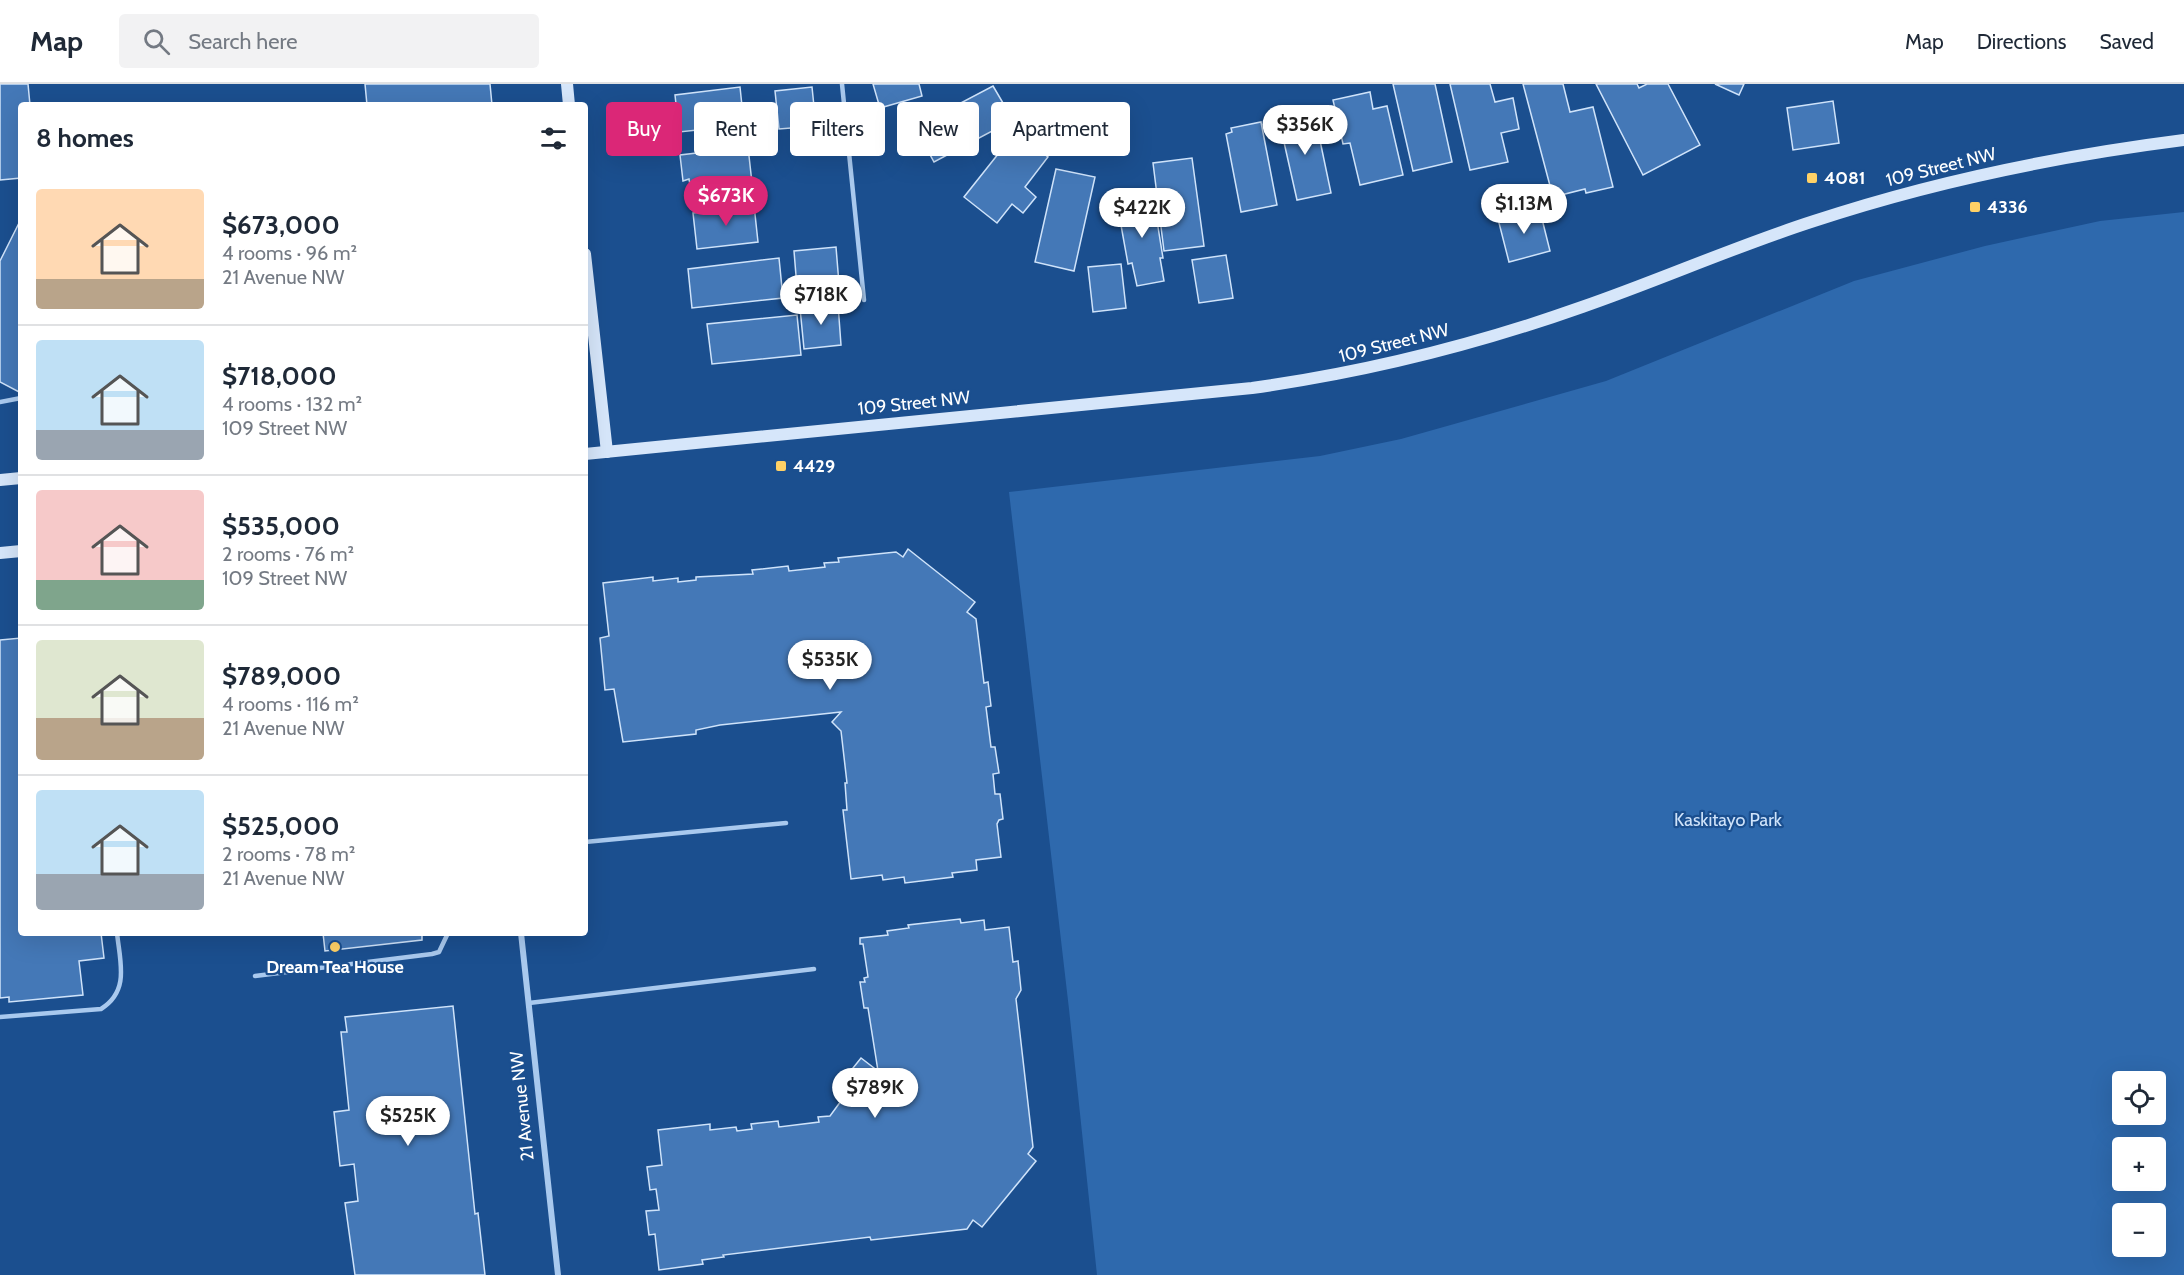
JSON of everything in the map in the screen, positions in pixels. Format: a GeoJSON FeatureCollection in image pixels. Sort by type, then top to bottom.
{"type":"FeatureCollection","features":[{"type":"Feature","properties":{"kind":"street"},"geometry":{"type":"LineString","coordinates":[[567,84],[569,102]]}},
{"type":"Feature","properties":{"kind":"street","name":"109 Street NW"},"geometry":{"type":"LineString","coordinates":[[588,454],[1252,388],[1344,374],[1397,363],[1526,326],[1583,307],[1719,254],[1883,200],[2030,163],[2184,140]]}},
{"type":"Feature","properties":{"kind":"street"},"geometry":{"type":"LineString","coordinates":[[588,281],[607,452]]}},
{"type":"Feature","properties":{"kind":"street"},"geometry":{"type":"LineString","coordinates":[[0,480],[18,478]]}},
{"type":"Feature","properties":{"kind":"street"},"geometry":{"type":"LineString","coordinates":[[0,553],[18,551]]}},
{"type":"Feature","properties":{"kind":"street","name":"21 Avenue NW"},"geometry":{"type":"LineString","coordinates":[[521,936],[558,1275]]}},
{"type":"Feature","properties":{"kind":"lane"},"geometry":{"type":"LineString","coordinates":[[842,84],[864,300]]}},
{"type":"Feature","properties":{"kind":"lane"},"geometry":{"type":"LineString","coordinates":[[0,402],[18,399]]}},
{"type":"Feature","properties":{"kind":"lane"},"geometry":{"type":"LineString","coordinates":[[588,842],[786,822]]}},
{"type":"Feature","properties":{"kind":"lane"},"geometry":{"type":"LineString","coordinates":[[0,1017],[100,1009],[109,1004],[118,992],[122,977],[117,936]]}},
{"type":"Feature","properties":{"kind":"lane"},"geometry":{"type":"LineString","coordinates":[[255,976],[432,954],[439,952],[447,936]]}},
{"type":"Feature","properties":{"kind":"lane"},"geometry":{"type":"LineString","coordinates":[[529,1003],[814,969]]}},
{"type":"Feature","properties":{"kind":"green space","name":"Kaskitayo Park"},"geometry":{"type":"Polygon","coordinates":[[[2184,212],[2184,1275],[1097,1275],[1069,1009],[1009,492],[1320,456],[1401,439],[1606,381],[1854,281],[1985,246],[2100,221],[2184,212]]]}},
{"type":"Feature","properties":{"kind":"building"},"geometry":{"type":"Polygon","coordinates":[[[0,84],[28,84],[30,102],[18,102],[18,178],[0,180],[0,84]]]}},
{"type":"Feature","properties":{"kind":"building"},"geometry":{"type":"Polygon","coordinates":[[[365,84],[490,84],[492,102],[367,102],[365,84]]]}},
{"type":"Feature","properties":{"kind":"building"},"geometry":{"type":"Polygon","coordinates":[[[873,84],[919,84],[922,96],[885,107],[885,102],[878,102],[873,84]]]}},
{"type":"Feature","properties":{"kind":"building"},"geometry":{"type":"Polygon","coordinates":[[[1393,84],[1435,84],[1452,162],[1413,171],[1393,84]]]}},
{"type":"Feature","properties":{"kind":"building"},"geometry":{"type":"Polygon","coordinates":[[[1450,84],[1490,84],[1495,102],[1513,98],[1519,129],[1501,133],[1508,162],[1470,170],[1450,84]]]}},
{"type":"Feature","properties":{"kind":"building"},"geometry":{"type":"Polygon","coordinates":[[[1523,84],[1563,84],[1570,112],[1593,107],[1613,187],[1586,193],[1585,189],[1553,197],[1523,84]]]}},
{"type":"Feature","properties":{"kind":"building"},"geometry":{"type":"Polygon","coordinates":[[[1596,84],[1637,84],[1639,88],[1647,84],[1668,84],[1700,145],[1643,175],[1596,84]]]}},
{"type":"Feature","properties":{"kind":"building"},"geometry":{"type":"Polygon","coordinates":[[[1715,84],[1744,84],[1739,95],[1715,84]]]}},
{"type":"Feature","properties":{"kind":"building"},"geometry":{"type":"Polygon","coordinates":[[[993,86],[1002,102],[991,102],[991,132],[979,138],[979,102],[963,102],[993,86]]]}},
{"type":"Feature","properties":{"kind":"building"},"geometry":{"type":"Polygon","coordinates":[[[740,87],[742,102],[694,102],[694,130],[682,132],[682,102],[676,102],[675,95],[740,87]]]}},
{"type":"Feature","properties":{"kind":"building"},"geometry":{"type":"Polygon","coordinates":[[[812,87],[814,102],[790,102],[790,128],[779,129],[778,102],[775,91],[812,87]]]}},
{"type":"Feature","properties":{"kind":"building"},"geometry":{"type":"Polygon","coordinates":[[[1370,92],[1373,109],[1387,106],[1403,175],[1360,185],[1350,143],[1343,144],[1333,100],[1370,92]]]}},
{"type":"Feature","properties":{"kind":"building"},"geometry":{"type":"Polygon","coordinates":[[[1833,101],[1839,143],[1793,150],[1787,108],[1833,101]]]}},
{"type":"Feature","properties":{"kind":"building"},"geometry":{"type":"Polygon","coordinates":[[[1314,112],[1331,193],[1297,200],[1279,120],[1314,112]]]}},
{"type":"Feature","properties":{"kind":"building"},"geometry":{"type":"Polygon","coordinates":[[[1261,122],[1277,205],[1241,212],[1226,134],[1232,132],[1231,128],[1261,122]]]}},
{"type":"Feature","properties":{"kind":"building"},"geometry":{"type":"Polygon","coordinates":[[[680,156],[749,156],[752,183],[691,190],[689,179],[683,181],[680,156]]]}},
{"type":"Feature","properties":{"kind":"building"},"geometry":{"type":"Polygon","coordinates":[[[931,156],[945,156],[934,162],[931,156]]]}},
{"type":"Feature","properties":{"kind":"building"},"geometry":{"type":"Polygon","coordinates":[[[997,156],[1048,157],[1025,187],[1036,197],[1023,213],[1012,204],[997,223],[964,197],[997,156]]]}},
{"type":"Feature","properties":{"kind":"building"},"geometry":{"type":"Polygon","coordinates":[[[1192,158],[1204,246],[1164,251],[1153,163],[1192,158]]]}},
{"type":"Feature","properties":{"kind":"building"},"geometry":{"type":"Polygon","coordinates":[[[1056,169],[1095,177],[1074,271],[1035,262],[1056,169]]]}},
{"type":"Feature","properties":{"kind":"building"},"geometry":{"type":"Polygon","coordinates":[[[1153,196],[1163,258],[1160,258],[1164,281],[1137,286],[1132,263],[1128,264],[1117,203],[1153,196]]]}},
{"type":"Feature","properties":{"kind":"building"},"geometry":{"type":"Polygon","coordinates":[[[754,205],[758,242],[697,249],[693,213],[754,205]]]}},
{"type":"Feature","properties":{"kind":"building"},"geometry":{"type":"Polygon","coordinates":[[[1539,207],[1550,251],[1509,262],[1498,219],[1539,207]]]}},
{"type":"Feature","properties":{"kind":"building"},"geometry":{"type":"Polygon","coordinates":[[[18,225],[18,391],[0,382],[0,261],[18,225]]]}},
{"type":"Feature","properties":{"kind":"building"},"geometry":{"type":"Polygon","coordinates":[[[836,247],[840,296],[798,300],[794,251],[836,247]]]}},
{"type":"Feature","properties":{"kind":"building"},"geometry":{"type":"Polygon","coordinates":[[[1226,255],[1233,298],[1199,303],[1192,260],[1226,255]]]}},
{"type":"Feature","properties":{"kind":"building"},"geometry":{"type":"Polygon","coordinates":[[[779,258],[783,298],[692,308],[688,269],[779,258]]]}},
{"type":"Feature","properties":{"kind":"building"},"geometry":{"type":"Polygon","coordinates":[[[1121,264],[1126,308],[1093,312],[1088,267],[1121,264]]]}},
{"type":"Feature","properties":{"kind":"building"},"geometry":{"type":"Polygon","coordinates":[[[838,304],[841,345],[804,349],[800,308],[838,304]]]}},
{"type":"Feature","properties":{"kind":"building"},"geometry":{"type":"Polygon","coordinates":[[[797,315],[801,355],[712,364],[707,324],[797,315]]]}},
{"type":"Feature","properties":{"kind":"building"},"geometry":{"type":"Polygon","coordinates":[[[908,549],[975,602],[967,612],[976,619],[984,683],[988,682],[991,706],[986,707],[991,747],[995,747],[999,773],[993,774],[995,794],[1000,794],[1003,819],[997,824],[1001,857],[976,860],[977,870],[952,873],[953,877],[905,883],[904,877],[883,880],[882,875],[851,879],[843,810],[847,810],[845,783],[847,783],[841,731],[832,722],[841,712],[720,725],[696,730],[696,734],[623,742],[614,689],[605,690],[600,638],[609,636],[603,583],[653,577],[653,581],[678,578],[678,582],[696,580],[696,577],[753,574],[752,570],[788,566],[789,571],[825,567],[824,563],[839,562],[838,558],[896,552],[903,557],[908,549]]]}},
{"type":"Feature","properties":{"kind":"building"},"geometry":{"type":"Polygon","coordinates":[[[18,638],[18,936],[101,936],[104,958],[79,961],[83,995],[9,1002],[9,997],[0,998],[0,640],[18,638]]]}},
{"type":"Feature","properties":{"kind":"building"},"geometry":{"type":"Polygon","coordinates":[[[960,919],[961,923],[984,920],[985,930],[1009,927],[1013,962],[1018,961],[1021,990],[1016,999],[1033,1147],[1028,1154],[1036,1161],[982,1227],[973,1220],[967,1229],[871,1240],[870,1237],[723,1255],[724,1257],[702,1260],[703,1264],[659,1270],[655,1234],[649,1235],[646,1211],[659,1210],[656,1189],[650,1190],[647,1167],[662,1165],[658,1130],[710,1124],[710,1130],[736,1127],[737,1131],[752,1129],[751,1124],[778,1121],[779,1127],[819,1122],[818,1117],[830,1116],[849,1090],[841,1083],[861,1058],[878,1071],[868,1008],[864,1008],[860,982],[865,982],[864,978],[868,977],[860,938],[888,935],[887,931],[909,928],[908,925],[960,919]]]}},
{"type":"Feature","properties":{"kind":"building"},"geometry":{"type":"Polygon","coordinates":[[[323,936],[422,936],[422,940],[325,951],[323,936]]]}},
{"type":"Feature","properties":{"kind":"building"},"geometry":{"type":"Polygon","coordinates":[[[453,1006],[475,1214],[478,1213],[485,1275],[355,1275],[345,1203],[358,1201],[354,1164],[340,1166],[334,1112],[349,1110],[341,1032],[347,1032],[345,1017],[453,1006]]]}},
{"type":"Feature","properties":{"kind":"place","name":"4081"},"geometry":{"type":"Point","coordinates":[1812,178]}},
{"type":"Feature","properties":{"kind":"place","name":"4336"},"geometry":{"type":"Point","coordinates":[1975,207]}},
{"type":"Feature","properties":{"kind":"place","name":"4429"},"geometry":{"type":"Point","coordinates":[781,466]}},
{"type":"Feature","properties":{"kind":"place","name":"Dream Tea House"},"geometry":{"type":"Point","coordinates":[335,947]}}]}
